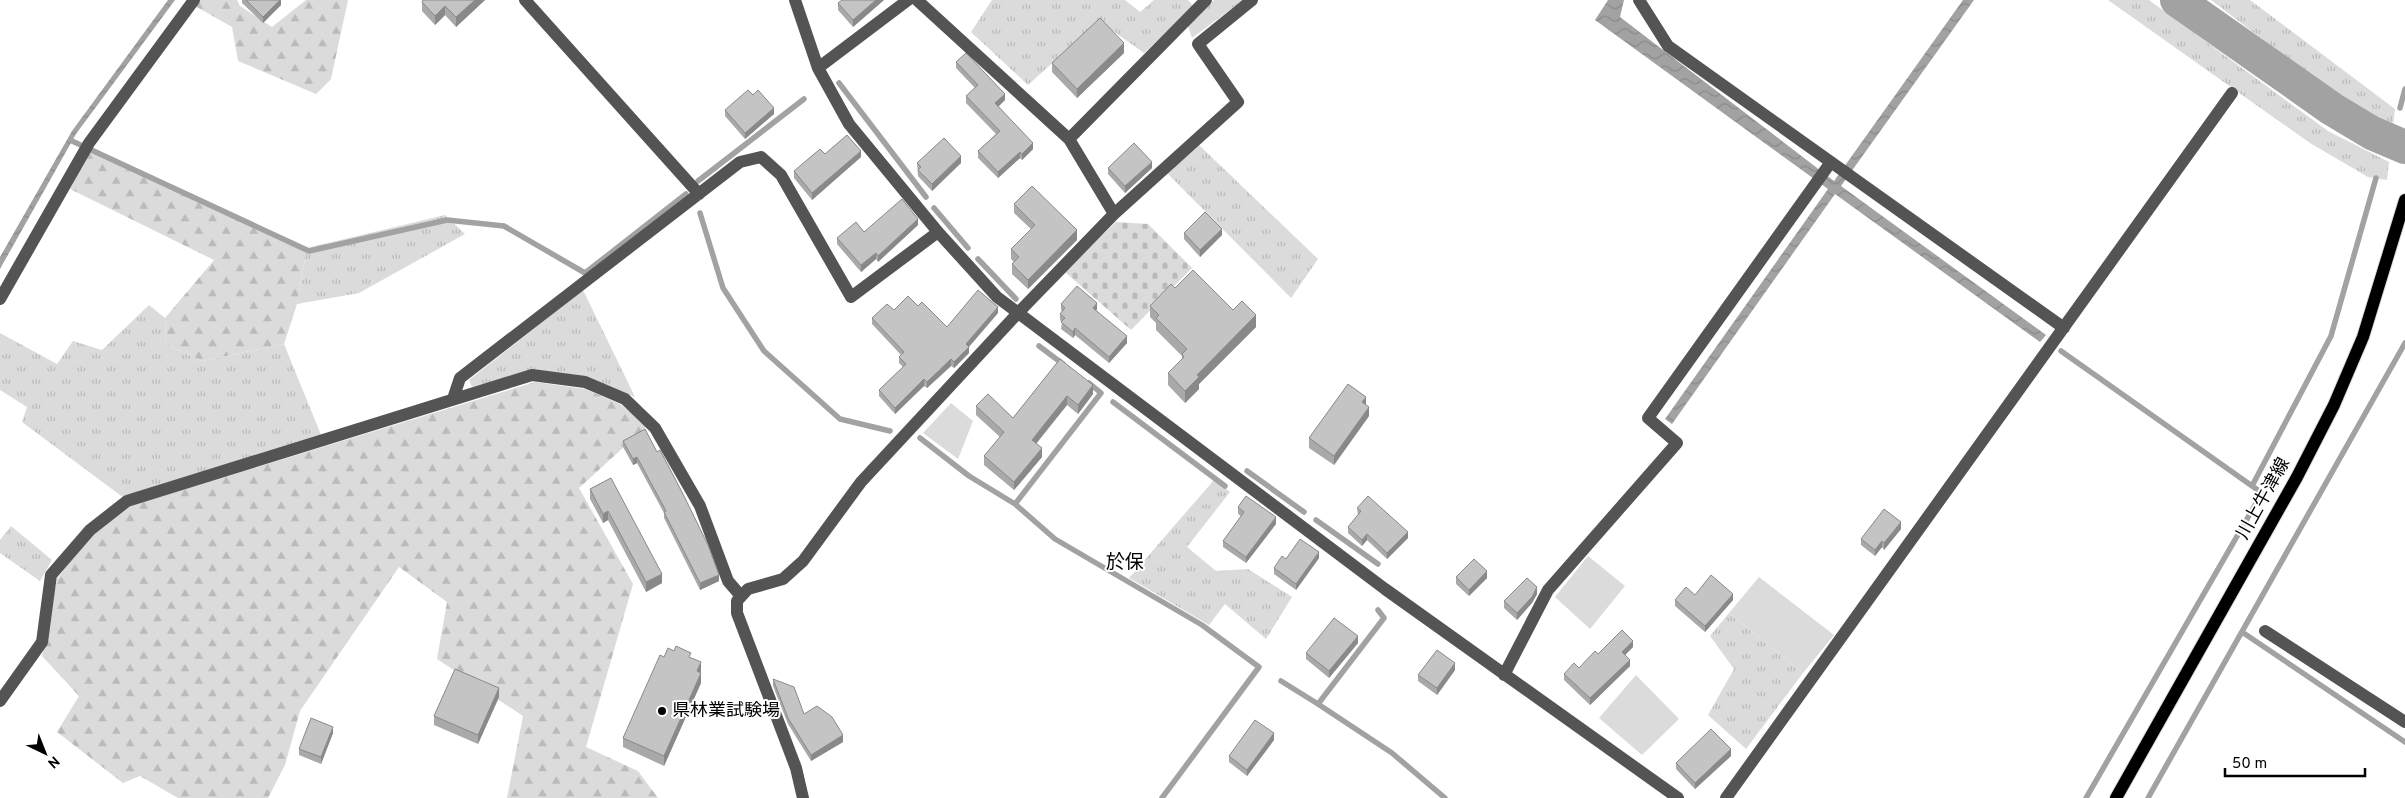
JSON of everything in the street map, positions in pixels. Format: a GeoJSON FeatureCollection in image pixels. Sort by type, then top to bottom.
{"type":"FeatureCollection","features":[{"type":"Feature","properties":{"kind":"main road","name":"川上牛津線"},"geometry":{"type":"LineString","coordinates":[[2116,798],[2297,477],[2334,406],[2363,337],[2405,200]]}},
{"type":"Feature","properties":{"kind":"street"},"geometry":{"type":"LineString","coordinates":[[0,299],[86,148],[194,0]]}},
{"type":"Feature","properties":{"kind":"street"},"geometry":{"type":"LineString","coordinates":[[525,0],[699,194]]}},
{"type":"Feature","properties":{"kind":"street"},"geometry":{"type":"LineString","coordinates":[[795,0],[818,68],[849,124],[970,270],[1017,314],[1660,793],[1678,798]]}},
{"type":"Feature","properties":{"kind":"street"},"geometry":{"type":"LineString","coordinates":[[818,68],[908,0]]}},
{"type":"Feature","properties":{"kind":"street"},"geometry":{"type":"LineString","coordinates":[[918,0],[1069,139],[1114,214]]}},
{"type":"Feature","properties":{"kind":"street"},"geometry":{"type":"LineString","coordinates":[[1069,139],[1206,0]]}},
{"type":"Feature","properties":{"kind":"street"},"geometry":{"type":"LineString","coordinates":[[803,798],[796,768],[737,613],[737,601],[740,595],[748,589],[783,579],[803,561],[860,482],[1017,314],[1114,214],[1238,102],[1198,44],[1252,0]]}},
{"type":"Feature","properties":{"kind":"street"},"geometry":{"type":"LineString","coordinates":[[1639,0],[1668,46],[1832,167],[1852,177],[2064,328]]}},
{"type":"Feature","properties":{"kind":"street"},"geometry":{"type":"LineString","coordinates":[[1726,798],[2232,93]]}},
{"type":"Feature","properties":{"kind":"street"},"geometry":{"type":"LineString","coordinates":[[453,399],[460,378],[740,162],[761,157],[781,175],[851,297],[938,232]]}},
{"type":"Feature","properties":{"kind":"street"},"geometry":{"type":"LineString","coordinates":[[1504,675],[1548,590],[1676,443],[1648,418],[1816,183],[1832,167]]}},
{"type":"Feature","properties":{"kind":"street"},"geometry":{"type":"LineString","coordinates":[[0,701],[42,642],[51,575],[90,530],[128,501],[532,375],[585,382],[625,399],[655,428],[700,506],[728,581],[740,595]]}},
{"type":"Feature","properties":{"kind":"street"},"geometry":{"type":"LineString","coordinates":[[2265,631],[2405,722]]}},
{"type":"Feature","properties":{"kind":"green space"},"geometry":{"type":"Polygon","coordinates":[[[200,0],[237,0],[240,6],[272,27],[306,0],[348,0],[331,79],[316,94],[238,61],[232,27],[195,6],[200,0]]]}},
{"type":"Feature","properties":{"kind":"green space"},"geometry":{"type":"Polygon","coordinates":[[[992,0],[1125,0],[1140,12],[1154,0],[1188,0],[1194,7],[1144,53],[1099,21],[1028,85],[971,32],[992,0]]]}},
{"type":"Feature","properties":{"kind":"green space"},"geometry":{"type":"Polygon","coordinates":[[[1214,0],[1243,0],[1192,38],[1188,26],[1214,0]]]}},
{"type":"Feature","properties":{"kind":"green space"},"geometry":{"type":"Polygon","coordinates":[[[2108,0],[2149,0],[2328,131],[2389,162],[2387,180],[2368,177],[2310,143],[2108,0]]]}},
{"type":"Feature","properties":{"kind":"green space"},"geometry":{"type":"Polygon","coordinates":[[[2211,0],[2250,0],[2395,109],[2393,126],[2355,110],[2211,0]]]}},
{"type":"Feature","properties":{"kind":"green space"},"geometry":{"type":"Polygon","coordinates":[[[1199,145],[1318,259],[1291,298],[1167,173],[1199,145]]]}},
{"type":"Feature","properties":{"kind":"green space"},"geometry":{"type":"Polygon","coordinates":[[[91,147],[307,248],[297,304],[284,344],[202,361],[166,344],[165,318],[214,260],[70,189],[91,147]]]}},
{"type":"Feature","properties":{"kind":"green space"},"geometry":{"type":"Polygon","coordinates":[[[445,215],[465,234],[359,293],[297,304],[307,248],[445,215]]]}},
{"type":"Feature","properties":{"kind":"green space"},"geometry":{"type":"Polygon","coordinates":[[[1116,222],[1148,224],[1192,268],[1131,330],[1065,272],[1116,222]]]}},
{"type":"Feature","properties":{"kind":"green space"},"geometry":{"type":"Polygon","coordinates":[[[583,290],[635,397],[586,377],[534,370],[472,387],[469,380],[583,290]]]}},
{"type":"Feature","properties":{"kind":"green space"},"geometry":{"type":"Polygon","coordinates":[[[149,305],[165,318],[166,344],[202,361],[284,344],[321,435],[124,498],[22,422],[27,407],[0,390],[0,333],[57,364],[73,341],[102,350],[149,305]]]}},
{"type":"Feature","properties":{"kind":"green space"},"geometry":{"type":"Polygon","coordinates":[[[535,382],[585,389],[620,404],[647,426],[579,488],[633,584],[586,747],[638,771],[658,798],[507,798],[523,716],[437,659],[447,602],[399,567],[300,711],[285,765],[268,798],[178,798],[140,776],[123,783],[57,732],[79,696],[42,656],[57,579],[92,532],[127,507],[535,382]]]}},
{"type":"Feature","properties":{"kind":"green space"},"geometry":{"type":"Polygon","coordinates":[[[951,403],[973,421],[958,459],[923,433],[951,403]]]}},
{"type":"Feature","properties":{"kind":"green space"},"geometry":{"type":"Polygon","coordinates":[[[1214,480],[1230,492],[1187,547],[1216,571],[1248,569],[1292,597],[1266,639],[1225,604],[1209,625],[1129,578],[1214,480]]]}},
{"type":"Feature","properties":{"kind":"green space"},"geometry":{"type":"Polygon","coordinates":[[[11,526],[52,560],[40,581],[0,553],[0,540],[11,526]]]}},
{"type":"Feature","properties":{"kind":"green space"},"geometry":{"type":"Polygon","coordinates":[[[1588,556],[1625,586],[1590,629],[1555,597],[1588,556]]]}},
{"type":"Feature","properties":{"kind":"green space"},"geometry":{"type":"Polygon","coordinates":[[[1759,577],[1834,635],[1803,673],[1729,613],[1759,577]]]}},
{"type":"Feature","properties":{"kind":"green space"},"geometry":{"type":"Polygon","coordinates":[[[1729,613],[1803,673],[1746,749],[1708,715],[1734,669],[1710,636],[1729,613]]]}},
{"type":"Feature","properties":{"kind":"green space"},"geometry":{"type":"Polygon","coordinates":[[[1636,675],[1679,719],[1642,755],[1599,718],[1636,675]]]}},
{"type":"Feature","properties":{"kind":"water"},"geometry":{"type":"Polygon","coordinates":[[[168,0],[175,0],[76,134],[0,269],[0,257],[72,131],[168,0]]]}},
{"type":"Feature","properties":{"kind":"water"},"geometry":{"type":"Polygon","coordinates":[[[1608,0],[1624,0],[1620,17],[1834,181],[1963,0],[1974,0],[1841,186],[2046,335],[2040,342],[1835,194],[1672,424],[1665,419],[1828,189],[1595,20],[1608,0]]]}},
{"type":"Feature","properties":{"kind":"building"},"geometry":{"type":"Polygon","coordinates":[[[246,0],[280,0],[263,17],[246,0]]]}},
{"type":"Feature","properties":{"kind":"building"},"geometry":{"type":"Polygon","coordinates":[[[423,0],[475,0],[456,17],[445,6],[435,16],[422,2],[423,0]]]}},
{"type":"Feature","properties":{"kind":"building"},"geometry":{"type":"Polygon","coordinates":[[[842,0],[876,0],[853,20],[838,3],[842,0]]]}},
{"type":"Feature","properties":{"kind":"building"},"geometry":{"type":"Polygon","coordinates":[[[1100,18],[1124,43],[1077,89],[1052,63],[1100,18]]]}},
{"type":"Feature","properties":{"kind":"building"},"geometry":{"type":"Polygon","coordinates":[[[966,53],[1005,94],[995,103],[1033,143],[998,172],[978,151],[1000,131],[966,96],[978,85],[956,62],[966,53]]]}},
{"type":"Feature","properties":{"kind":"building"},"geometry":{"type":"Polygon","coordinates":[[[748,90],[753,95],[758,90],[774,108],[745,133],[725,110],[748,90]]]}},
{"type":"Feature","properties":{"kind":"building"},"geometry":{"type":"Polygon","coordinates":[[[847,135],[861,151],[812,193],[794,171],[820,149],[825,154],[847,135]]]}},
{"type":"Feature","properties":{"kind":"building"},"geometry":{"type":"Polygon","coordinates":[[[944,138],[961,156],[932,184],[918,170],[921,167],[917,163],[944,138]]]}},
{"type":"Feature","properties":{"kind":"building"},"geometry":{"type":"Polygon","coordinates":[[[1134,143],[1152,162],[1125,186],[1108,168],[1134,143]]]}},
{"type":"Feature","properties":{"kind":"building"},"geometry":{"type":"Polygon","coordinates":[[[1032,186],[1077,230],[1028,280],[1012,264],[1019,257],[1011,249],[1035,225],[1014,204],[1032,186]]]}},
{"type":"Feature","properties":{"kind":"building"},"geometry":{"type":"Polygon","coordinates":[[[902,199],[918,219],[878,256],[876,253],[861,265],[837,238],[856,222],[864,232],[902,199]]]}},
{"type":"Feature","properties":{"kind":"building"},"geometry":{"type":"Polygon","coordinates":[[[1205,212],[1222,229],[1200,250],[1184,233],[1205,212]]]}},
{"type":"Feature","properties":{"kind":"building"},"geometry":{"type":"Polygon","coordinates":[[[1193,270],[1233,310],[1242,301],[1256,315],[1197,375],[1199,377],[1185,391],[1168,373],[1184,357],[1182,354],[1187,349],[1156,318],[1159,315],[1150,306],[1171,284],[1175,288],[1193,270]]]}},
{"type":"Feature","properties":{"kind":"building"},"geometry":{"type":"Polygon","coordinates":[[[1077,286],[1097,303],[1093,308],[1127,336],[1109,357],[1075,328],[1073,332],[1061,322],[1065,318],[1060,314],[1065,308],[1061,304],[1077,286]]]}},
{"type":"Feature","properties":{"kind":"building"},"geometry":{"type":"Polygon","coordinates":[[[978,290],[998,307],[966,344],[969,347],[954,362],[951,359],[927,382],[924,379],[895,408],[879,390],[906,364],[899,357],[904,352],[872,318],[887,304],[894,310],[908,296],[918,306],[922,302],[947,327],[978,290]]]}},
{"type":"Feature","properties":{"kind":"building"},"geometry":{"type":"Polygon","coordinates":[[[1060,359],[1093,385],[1078,405],[1067,396],[1032,440],[1042,448],[1014,482],[984,456],[1004,432],[976,406],[988,394],[1013,418],[1060,359]]]}},
{"type":"Feature","properties":{"kind":"building"},"geometry":{"type":"Polygon","coordinates":[[[1348,384],[1366,397],[1362,402],[1369,407],[1334,456],[1309,438],[1348,384]]]}},
{"type":"Feature","properties":{"kind":"building"},"geometry":{"type":"Polygon","coordinates":[[[645,429],[657,452],[660,450],[683,494],[708,545],[719,575],[700,583],[664,512],[666,511],[637,457],[633,459],[623,441],[645,429]]]}},
{"type":"Feature","properties":{"kind":"building"},"geometry":{"type":"Polygon","coordinates":[[[611,478],[662,574],[646,582],[608,511],[603,514],[590,489],[611,478]]]}},
{"type":"Feature","properties":{"kind":"building"},"geometry":{"type":"Polygon","coordinates":[[[1246,496],[1276,517],[1246,557],[1223,541],[1244,512],[1238,507],[1246,496]]]}},
{"type":"Feature","properties":{"kind":"building"},"geometry":{"type":"Polygon","coordinates":[[[1368,496],[1408,532],[1387,553],[1367,534],[1362,540],[1348,527],[1361,511],[1357,508],[1368,496]]]}},
{"type":"Feature","properties":{"kind":"building"},"geometry":{"type":"Polygon","coordinates":[[[1884,509],[1901,522],[1884,543],[1882,541],[1875,550],[1861,539],[1884,509]]]}},
{"type":"Feature","properties":{"kind":"building"},"geometry":{"type":"Polygon","coordinates":[[[1300,539],[1319,552],[1296,584],[1274,568],[1282,556],[1286,559],[1300,539]]]}},
{"type":"Feature","properties":{"kind":"building"},"geometry":{"type":"Polygon","coordinates":[[[1474,559],[1487,571],[1469,590],[1456,577],[1474,559]]]}},
{"type":"Feature","properties":{"kind":"building"},"geometry":{"type":"Polygon","coordinates":[[[1711,575],[1733,594],[1705,626],[1675,600],[1686,587],[1695,595],[1711,575]]]}},
{"type":"Feature","properties":{"kind":"building"},"geometry":{"type":"Polygon","coordinates":[[[1527,578],[1537,587],[1532,597],[1517,613],[1504,601],[1527,578]]]}},
{"type":"Feature","properties":{"kind":"building"},"geometry":{"type":"Polygon","coordinates":[[[1334,618],[1358,636],[1329,671],[1306,653],[1334,618]]]}},
{"type":"Feature","properties":{"kind":"building"},"geometry":{"type":"Polygon","coordinates":[[[1622,630],[1633,641],[1622,652],[1630,660],[1590,698],[1564,674],[1574,663],[1579,668],[1595,651],[1598,654],[1622,630]]]}},
{"type":"Feature","properties":{"kind":"building"},"geometry":{"type":"Polygon","coordinates":[[[676,646],[691,653],[689,657],[701,662],[697,671],[701,673],[664,756],[623,738],[660,655],[664,657],[668,648],[674,651],[676,646]]]}},
{"type":"Feature","properties":{"kind":"building"},"geometry":{"type":"Polygon","coordinates":[[[1437,650],[1455,663],[1437,688],[1418,675],[1437,650]]]}},
{"type":"Feature","properties":{"kind":"building"},"geometry":{"type":"Polygon","coordinates":[[[455,669],[499,688],[478,735],[434,716],[455,669]]]}},
{"type":"Feature","properties":{"kind":"building"},"geometry":{"type":"Polygon","coordinates":[[[773,679],[794,687],[804,714],[817,706],[832,717],[843,735],[811,755],[788,718],[773,679]]]}},
{"type":"Feature","properties":{"kind":"building"},"geometry":{"type":"Polygon","coordinates":[[[311,718],[333,727],[321,757],[299,749],[311,718]]]}},
{"type":"Feature","properties":{"kind":"building"},"geometry":{"type":"Polygon","coordinates":[[[1255,720],[1274,733],[1247,770],[1229,756],[1255,720]]]}},
{"type":"Feature","properties":{"kind":"building"},"geometry":{"type":"Polygon","coordinates":[[[1711,729],[1731,749],[1695,783],[1676,763],[1711,729]]]}},
{"type":"Feature","properties":{"kind":"waterway"},"geometry":{"type":"LineString","coordinates":[[2177,0],[2332,109],[2372,133],[2405,147]]}},
{"type":"Feature","properties":{"kind":"waterway"},"geometry":{"type":"LineString","coordinates":[[839,83],[926,197]]}},
{"type":"Feature","properties":{"kind":"waterway"},"geometry":{"type":"LineString","coordinates":[[2400,108],[2405,89]]}},
{"type":"Feature","properties":{"kind":"waterway"},"geometry":{"type":"LineString","coordinates":[[698,181],[804,99]]}},
{"type":"Feature","properties":{"kind":"waterway"},"geometry":{"type":"LineString","coordinates":[[72,141],[309,251],[447,220],[504,226],[585,273],[686,194]]}},
{"type":"Feature","properties":{"kind":"waterway"},"geometry":{"type":"LineString","coordinates":[[2252,486],[2331,336],[2376,178]]}},
{"type":"Feature","properties":{"kind":"waterway"},"geometry":{"type":"LineString","coordinates":[[934,208],[968,248]]}},
{"type":"Feature","properties":{"kind":"waterway"},"geometry":{"type":"LineString","coordinates":[[700,213],[723,288],[764,351],[840,419],[890,431]]}},
{"type":"Feature","properties":{"kind":"waterway"},"geometry":{"type":"LineString","coordinates":[[978,259],[1016,299]]}},
{"type":"Feature","properties":{"kind":"waterway"},"geometry":{"type":"LineString","coordinates":[[2148,798],[2405,343]]}},
{"type":"Feature","properties":{"kind":"waterway"},"geometry":{"type":"LineString","coordinates":[[1039,346],[1063,364]]}},
{"type":"Feature","properties":{"kind":"waterway"},"geometry":{"type":"LineString","coordinates":[[2061,351],[2262,493],[2086,798]]}},
{"type":"Feature","properties":{"kind":"waterway"},"geometry":{"type":"LineString","coordinates":[[1015,504],[1101,393],[1089,383]]}},
{"type":"Feature","properties":{"kind":"waterway"},"geometry":{"type":"LineString","coordinates":[[1113,402],[1225,486]]}},
{"type":"Feature","properties":{"kind":"waterway"},"geometry":{"type":"LineString","coordinates":[[920,438],[969,476],[1015,504],[1055,539],[1202,625],[1259,667],[1162,798]]}},
{"type":"Feature","properties":{"kind":"waterway"},"geometry":{"type":"LineString","coordinates":[[1247,471],[1304,512]]}},
{"type":"Feature","properties":{"kind":"waterway"},"geometry":{"type":"LineString","coordinates":[[1316,520],[1378,564]]}},
{"type":"Feature","properties":{"kind":"waterway"},"geometry":{"type":"LineString","coordinates":[[1378,610],[1384,618],[1318,704],[1392,753],[1445,798]]}},
{"type":"Feature","properties":{"kind":"waterway"},"geometry":{"type":"LineString","coordinates":[[2242,632],[2405,742]]}},
{"type":"Feature","properties":{"kind":"waterway"},"geometry":{"type":"LineString","coordinates":[[1281,681],[1318,704]]}},
{"type":"Feature","properties":{"kind":"place","name":"県林業試験場"},"geometry":{"type":"Point","coordinates":[662,711]}},
{"type":"Feature","properties":{"kind":"district","name":"於保"},"geometry":{"type":"Point","coordinates":[1125,563]}}]}
